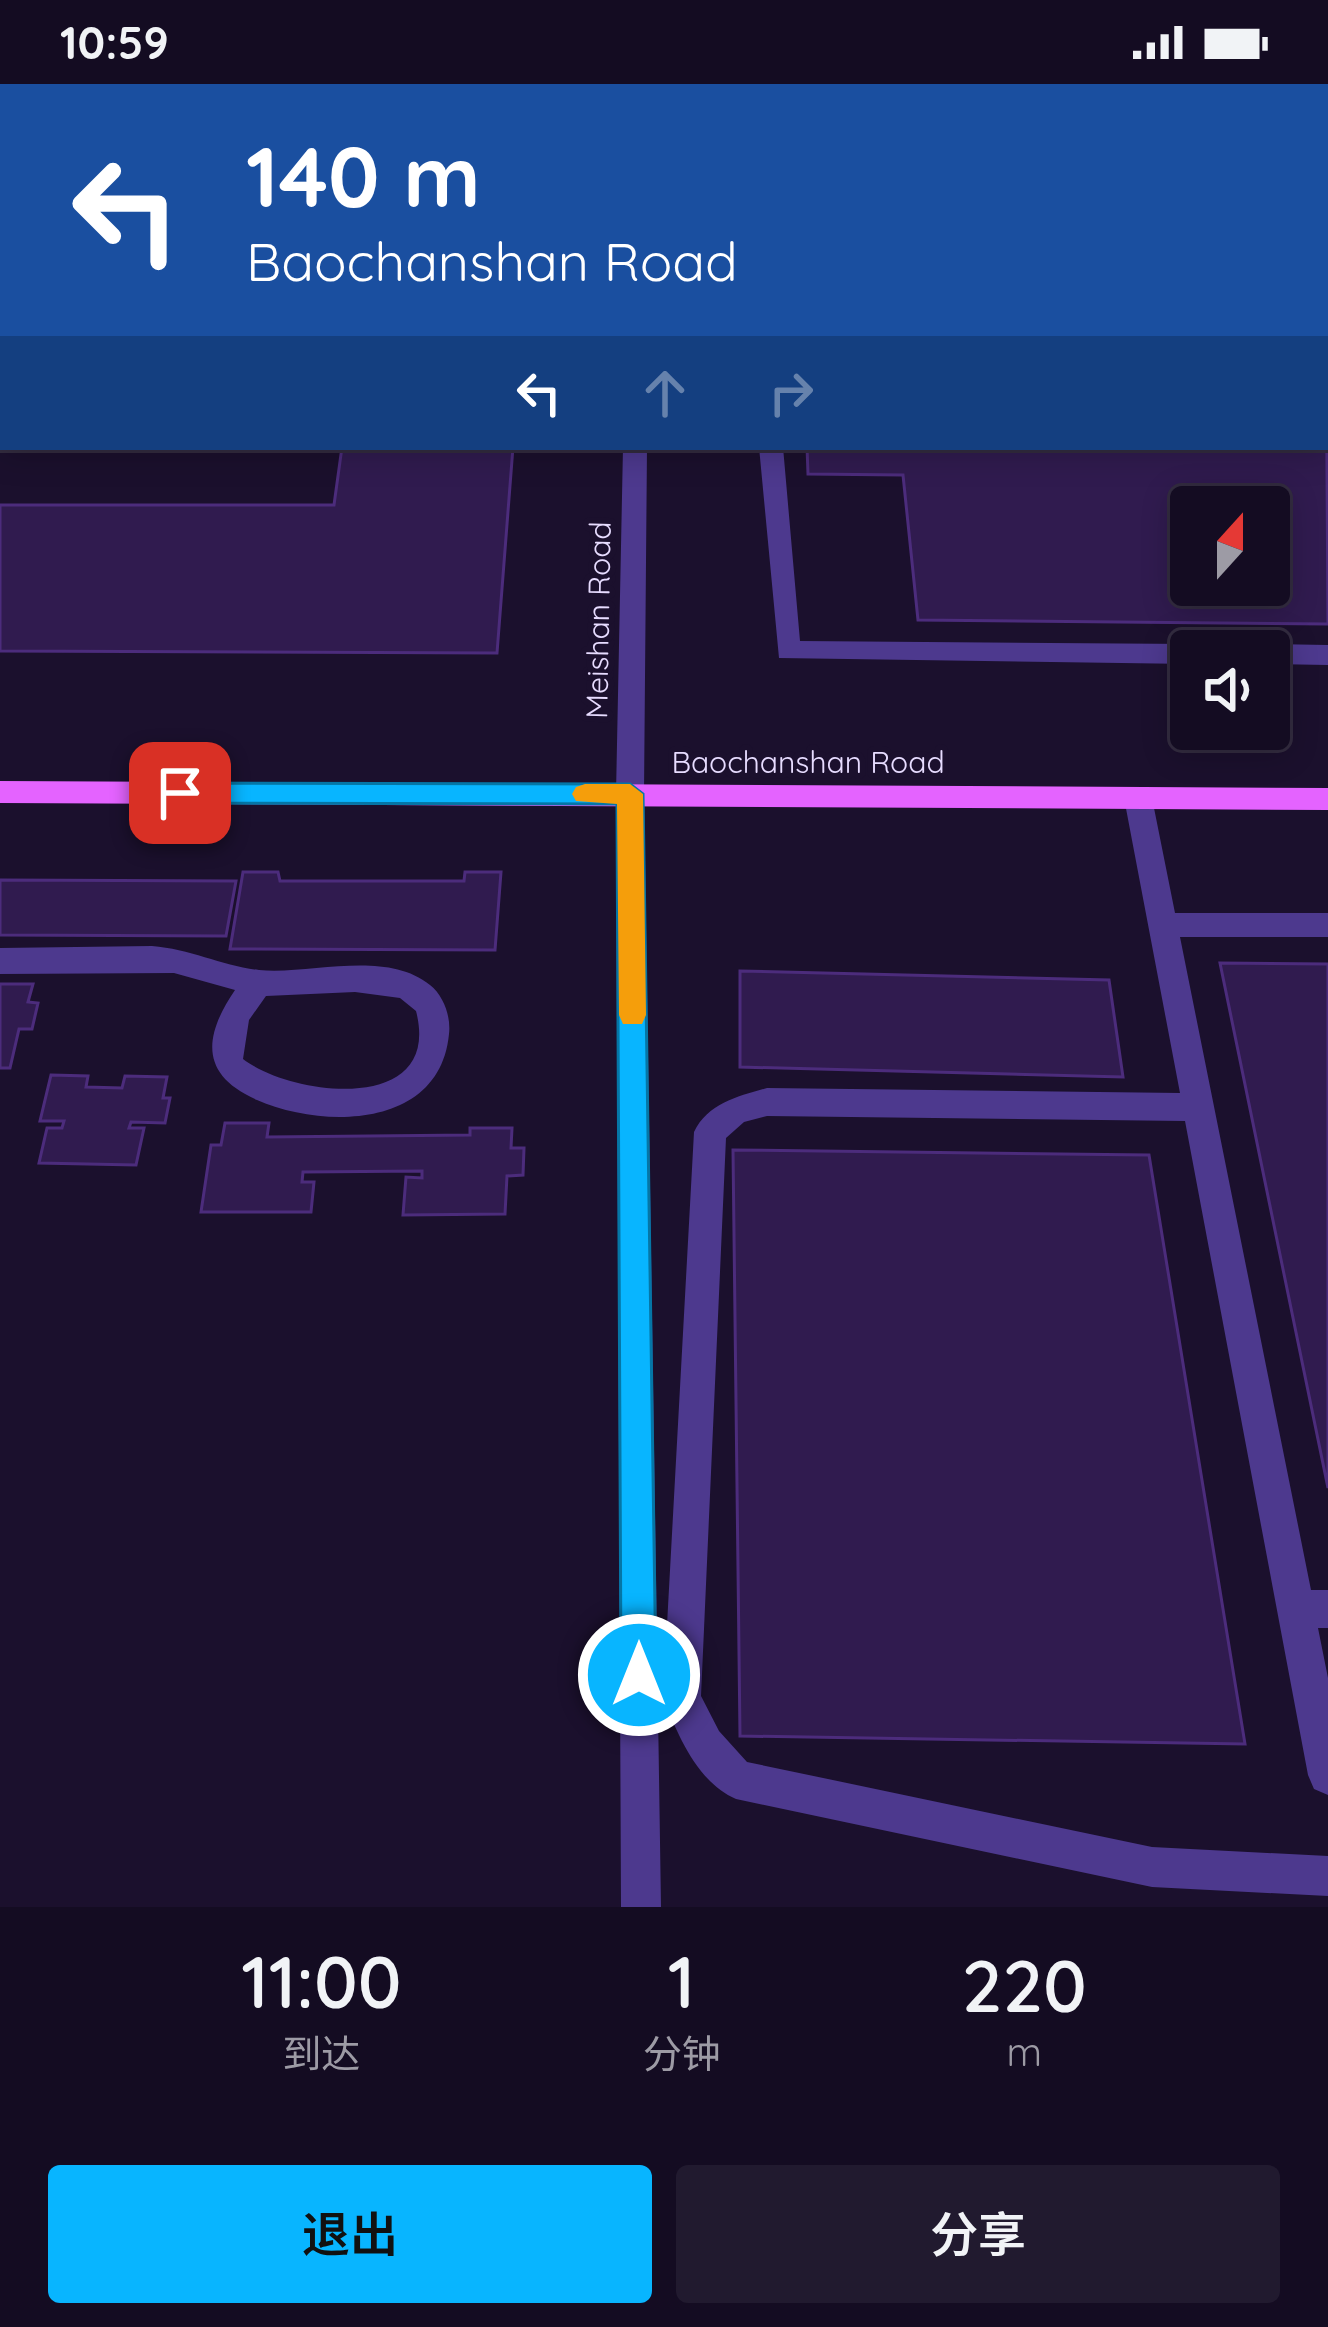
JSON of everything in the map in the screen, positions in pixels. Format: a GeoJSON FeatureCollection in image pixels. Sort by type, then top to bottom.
{"type":"FeatureCollection","features":[{"type":"Feature","properties":{"kind":"main road","name":"Baochanshan Road"},"geometry":{"type":"LineString","coordinates":[[0,792],[1328,799]]}},
{"type":"Feature","properties":{"kind":"street","name":"Meishan Road"},"geometry":{"type":"LineString","coordinates":[[635,450],[630,794],[641,1907]]}},
{"type":"Feature","properties":{"kind":"street"},"geometry":{"type":"LineString","coordinates":[[771,450],[788,651],[1170,654]]}},
{"type":"Feature","properties":{"kind":"street"},"geometry":{"type":"LineString","coordinates":[[1290,655],[1328,655]]}},
{"type":"Feature","properties":{"kind":"street"},"geometry":{"type":"LineString","coordinates":[[1138,798],[1200,1107],[1312,1609],[1328,1774]]}},
{"type":"Feature","properties":{"kind":"street"},"geometry":{"type":"LineString","coordinates":[[1165,925],[1328,926]]}},
{"type":"Feature","properties":{"kind":"street"},"geometry":{"type":"LineString","coordinates":[[0,962],[178,960],[259,983],[389,982],[412,988],[427,999],[434,1014],[436,1034],[422,1069],[405,1089],[370,1101],[285,1098],[249,1084],[228,1065],[226,1037],[235,1013],[259,983]]}},
{"type":"Feature","properties":{"kind":"street"},"geometry":{"type":"LineString","coordinates":[[1200,1107],[767,1102],[735,1111],[710,1132],[682,1698],[705,1745],[736,1779],[1152,1867],[1328,1876]]}},
{"type":"Feature","properties":{"kind":"building"},"geometry":{"type":"Polygon","coordinates":[[[342,450],[513,450],[497,653],[0,651],[0,505],[334,505],[342,450]]]}},
{"type":"Feature","properties":{"kind":"building"},"geometry":{"type":"Polygon","coordinates":[[[807,450],[1327,450],[1328,624],[918,620],[903,475],[808,474],[807,450]]]}},
{"type":"Feature","properties":{"kind":"building"},"geometry":{"type":"Polygon","coordinates":[[[243,872],[278,872],[280,881],[464,881],[465,872],[501,872],[495,950],[230,949],[243,872]]]}},
{"type":"Feature","properties":{"kind":"building"},"geometry":{"type":"Polygon","coordinates":[[[0,880],[236,881],[226,936],[0,935],[0,880]]]}},
{"type":"Feature","properties":{"kind":"building"},"geometry":{"type":"Polygon","coordinates":[[[1220,963],[1328,964],[1328,1488],[1220,963]]]}},
{"type":"Feature","properties":{"kind":"building"},"geometry":{"type":"Polygon","coordinates":[[[740,971],[1109,980],[1123,1077],[740,1067],[740,971]]]}},
{"type":"Feature","properties":{"kind":"building"},"geometry":{"type":"Polygon","coordinates":[[[0,984],[33,984],[28,1002],[38,1003],[32,1029],[19,1029],[10,1068],[0,1068],[0,984]]]}},
{"type":"Feature","properties":{"kind":"building"},"geometry":{"type":"Polygon","coordinates":[[[51,1075],[88,1076],[86,1087],[122,1088],[125,1076],[167,1077],[163,1098],[170,1098],[165,1123],[131,1122],[129,1128],[144,1128],[136,1165],[39,1163],[47,1128],[62,1128],[64,1121],[40,1121],[51,1075]]]}},
{"type":"Feature","properties":{"kind":"building"},"geometry":{"type":"Polygon","coordinates":[[[225,1123],[269,1123],[267,1137],[470,1135],[470,1128],[512,1128],[511,1148],[524,1148],[523,1175],[507,1176],[505,1214],[403,1215],[406,1177],[422,1178],[422,1171],[303,1172],[302,1182],[314,1182],[311,1212],[201,1212],[211,1145],[221,1145],[225,1123]]]}},
{"type":"Feature","properties":{"kind":"building"},"geometry":{"type":"Polygon","coordinates":[[[733,1150],[1149,1155],[1245,1744],[740,1736],[733,1150]]]}},
{"type":"Feature","properties":{"kind":"slow traffic"},"geometry":{"type":"LineString","coordinates":[[585,794],[630,794],[632,1015]]}},
{"type":"Feature","properties":{"kind":"route"},"geometry":{"type":"LineString","coordinates":[[180,793],[630,794],[639,1675]]}}]}
